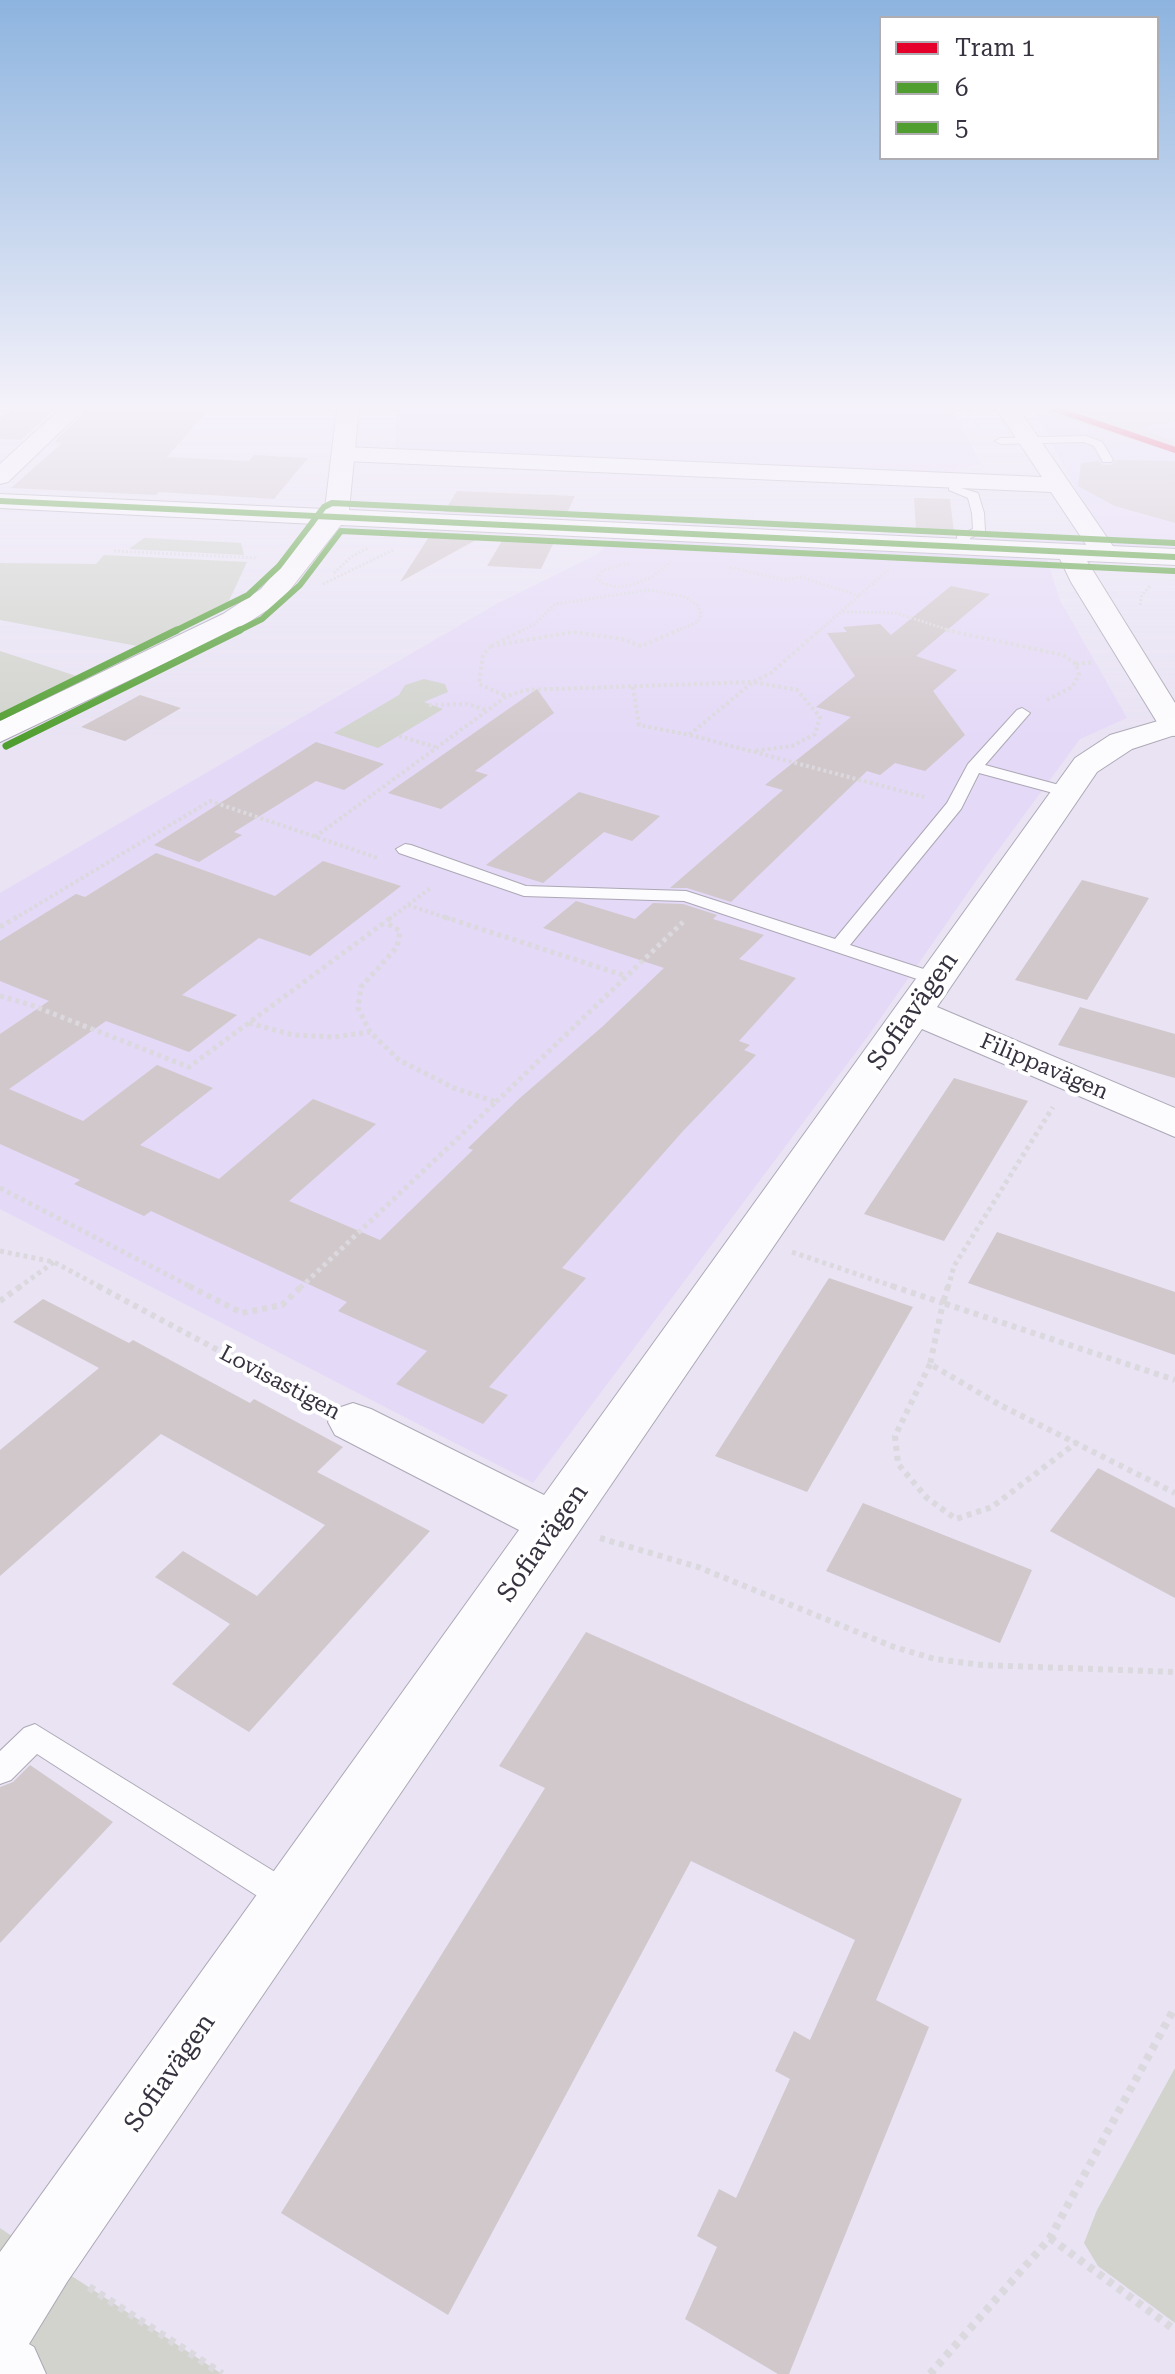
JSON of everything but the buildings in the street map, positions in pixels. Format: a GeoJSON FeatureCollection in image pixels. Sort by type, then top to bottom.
{"type":"FeatureCollection","features":[{"type":"Feature","properties":{"kind":"street"},"geometry":{"type":"LineString","coordinates":[[176,519],[964,549],[1072,559]]}},
{"type":"Feature","properties":{"kind":"street"},"geometry":{"type":"LineString","coordinates":[[267,519],[642,542],[1072,559],[1175,569]]}},
{"type":"Feature","properties":{"kind":"street"},"geometry":{"type":"LineString","coordinates":[[0,733],[255,607],[271,595],[332,519]]}},
{"type":"Feature","properties":{"kind":"street"},"geometry":{"type":"LineString","coordinates":[[1053,519],[1062,532],[1072,559],[1174,734],[1077,778]]}},
{"type":"Feature","properties":{"kind":"street"},"geometry":{"type":"LineString","coordinates":[[1080,519],[1108,561],[1128,651]]}},
{"type":"Feature","properties":{"kind":"street"},"geometry":{"type":"LineString","coordinates":[[1108,561],[1175,557]]}},
{"type":"Feature","properties":{"kind":"street","name":"Sofiavägen"},"geometry":{"type":"LineString","coordinates":[[0,2321],[41,2256],[557,1525],[752,1238],[1077,778]]}},
{"type":"Feature","properties":{"kind":"street","name":"Filippavägen"},"geometry":{"type":"LineString","coordinates":[[924,995],[1070,1078],[1175,1124]]}},
{"type":"Feature","properties":{"kind":"street","name":"Lovisastigen"},"geometry":{"type":"LineString","coordinates":[[353,1422],[557,1525]]}},
{"type":"Feature","properties":{"kind":"street"},"geometry":{"type":"LineString","coordinates":[[0,2370],[7,2374]]}},
{"type":"Feature","properties":{"kind":"lane"},"geometry":{"type":"LineString","coordinates":[[964,549],[963,536],[979,531],[978,519]]}},
{"type":"Feature","properties":{"kind":"lane"},"geometry":{"type":"LineString","coordinates":[[840,945],[955,805],[974,767],[1022,713]]}},
{"type":"Feature","properties":{"kind":"lane"},"geometry":{"type":"LineString","coordinates":[[974,767],[1077,778]]}},
{"type":"Feature","properties":{"kind":"lane"},"geometry":{"type":"LineString","coordinates":[[405,849],[524,891],[686,896],[840,945],[924,995]]}},
{"type":"Feature","properties":{"kind":"lane"},"geometry":{"type":"LineString","coordinates":[[0,1771],[35,1737],[292,1900]]}},
{"type":"Feature","properties":{"kind":"path"},"geometry":{"type":"LineString","coordinates":[[322,585],[399,546]]}},
{"type":"Feature","properties":{"kind":"path"},"geometry":{"type":"LineString","coordinates":[[114,551],[259,558]]}},
{"type":"Feature","properties":{"kind":"path"},"geometry":{"type":"LineString","coordinates":[[638,561],[603,570],[597,578],[604,584],[618,587],[632,585],[652,577],[671,562]]}},
{"type":"Feature","properties":{"kind":"path"},"geometry":{"type":"LineString","coordinates":[[660,562],[683,563]]}},
{"type":"Feature","properties":{"kind":"path"},"geometry":{"type":"LineString","coordinates":[[689,735],[753,682],[771,673],[884,576],[893,563]]}},
{"type":"Feature","properties":{"kind":"path"},"geometry":{"type":"LineString","coordinates":[[721,565],[784,580],[800,577],[861,596]]}},
{"type":"Feature","properties":{"kind":"path"},"geometry":{"type":"LineString","coordinates":[[491,646],[573,632],[622,639],[641,646],[698,622],[701,614],[698,606],[686,597],[666,592],[630,591],[555,604],[535,624],[491,646],[483,655],[479,684],[507,696]]}},
{"type":"Feature","properties":{"kind":"path"},"geometry":{"type":"LineString","coordinates":[[842,612],[896,613],[932,627],[1035,647],[1063,655],[1076,664],[1099,662]]}},
{"type":"Feature","properties":{"kind":"path"},"geometry":{"type":"LineString","coordinates":[[1022,713],[1072,687],[1079,675],[1076,664]]}},
{"type":"Feature","properties":{"kind":"path"},"geometry":{"type":"LineString","coordinates":[[315,837],[507,696],[526,690],[753,682],[797,690],[820,717],[815,734],[792,746],[753,751]]}},
{"type":"Feature","properties":{"kind":"path"},"geometry":{"type":"LineString","coordinates":[[633,687],[639,725],[753,751],[955,805]]}},
{"type":"Feature","properties":{"kind":"path"},"geometry":{"type":"LineString","coordinates":[[429,705],[467,704],[487,711]]}},
{"type":"Feature","properties":{"kind":"path"},"geometry":{"type":"LineString","coordinates":[[399,736],[436,748]]}},
{"type":"Feature","properties":{"kind":"path"},"geometry":{"type":"LineString","coordinates":[[0,927],[210,801],[380,859],[405,849]]}},
{"type":"Feature","properties":{"kind":"path"},"geometry":{"type":"LineString","coordinates":[[0,996],[31,1005],[189,1067],[459,867]]}},
{"type":"Feature","properties":{"kind":"path"},"geometry":{"type":"LineString","coordinates":[[0,1188],[242,1313],[282,1305],[703,902]]}},
{"type":"Feature","properties":{"kind":"path"},"geometry":{"type":"LineString","coordinates":[[408,905],[626,976]]}},
{"type":"Feature","properties":{"kind":"path"},"geometry":{"type":"LineString","coordinates":[[385,922],[400,931],[397,947],[361,987],[358,1008],[370,1032],[399,1060],[454,1088],[496,1102]]}},
{"type":"Feature","properties":{"kind":"path"},"geometry":{"type":"LineString","coordinates":[[249,1023],[293,1035],[334,1037],[370,1032]]}},
{"type":"Feature","properties":{"kind":"path"},"geometry":{"type":"LineString","coordinates":[[1070,1078],[954,1266],[930,1364],[895,1436],[898,1464],[927,1498],[956,1519],[992,1507],[1077,1442]]}},
{"type":"Feature","properties":{"kind":"path"},"geometry":{"type":"LineString","coordinates":[[752,1238],[1175,1380]]}},
{"type":"Feature","properties":{"kind":"path","name":"Lovisastigen"},"geometry":{"type":"LineString","coordinates":[[0,1251],[54,1262],[353,1422]]}},
{"type":"Feature","properties":{"kind":"path"},"geometry":{"type":"LineString","coordinates":[[0,1301],[54,1262]]}},
{"type":"Feature","properties":{"kind":"path"},"geometry":{"type":"LineString","coordinates":[[930,1364],[1000,1405],[1175,1493]]}},
{"type":"Feature","properties":{"kind":"path"},"geometry":{"type":"LineString","coordinates":[[557,1525],[698,1567],[894,1647],[935,1659],[982,1665],[1175,1672]]}},
{"type":"Feature","properties":{"kind":"path"},"geometry":{"type":"LineString","coordinates":[[930,2374],[1050,2238],[1175,2007]]}},
{"type":"Feature","properties":{"kind":"path"},"geometry":{"type":"LineString","coordinates":[[1050,2238],[1175,2330]]}},
{"type":"Feature","properties":{"kind":"path"},"geometry":{"type":"LineString","coordinates":[[41,2256],[222,2374]]}},
{"type":"Feature","properties":{"kind":"shaded area"},"geometry":{"type":"Polygon","coordinates":[[[1091,519],[1175,519],[1175,553],[1045,553],[1060,600],[1127,718],[1080,739],[868,1036],[533,1483],[0,1209],[0,893],[498,603],[598,554],[627,522],[913,537],[1102,540],[1091,519]]]}},
{"type":"Feature","properties":{"kind":"shaded area"},"geometry":{"type":"Polygon","coordinates":[[[144,538],[241,543],[244,555],[129,549],[144,538]]]}},
{"type":"Feature","properties":{"kind":"shaded area"},"geometry":{"type":"Polygon","coordinates":[[[104,555],[247,562],[228,603],[137,646],[0,620],[0,563],[96,564],[104,555]]]}},
{"type":"Feature","properties":{"kind":"shaded area"},"geometry":{"type":"Polygon","coordinates":[[[0,651],[101,684],[0,733],[0,651]]]}},
{"type":"Feature","properties":{"kind":"shaded area"},"geometry":{"type":"Polygon","coordinates":[[[424,679],[445,684],[448,692],[424,702],[443,709],[378,748],[334,733],[399,695],[405,685],[424,679]]]}},
{"type":"Feature","properties":{"kind":"shaded area"},"geometry":{"type":"Polygon","coordinates":[[[1175,2068],[1175,2323],[1098,2266],[1084,2243],[1097,2210],[1175,2068]]]}},
{"type":"Feature","properties":{"kind":"shaded area"},"geometry":{"type":"Polygon","coordinates":[[[0,2228],[41,2256],[222,2374],[0,2374],[0,2228]]]}},
{"type":"Feature","properties":{"kind":"transit line"},"geometry":{"type":"LineString","coordinates":[[0,717],[248,595],[279,566],[315,519]]}},
{"type":"Feature","properties":{"kind":"transit line","name":"6"},"geometry":{"type":"LineString","coordinates":[[373,519],[1175,557]]}},
{"type":"Feature","properties":{"kind":"transit line"},"geometry":{"type":"LineString","coordinates":[[665,519],[1175,543]]}},
{"type":"Feature","properties":{"kind":"transit line","name":"5"},"geometry":{"type":"LineString","coordinates":[[6,746],[262,619],[300,585],[341,531],[1174,571]]}}]}
